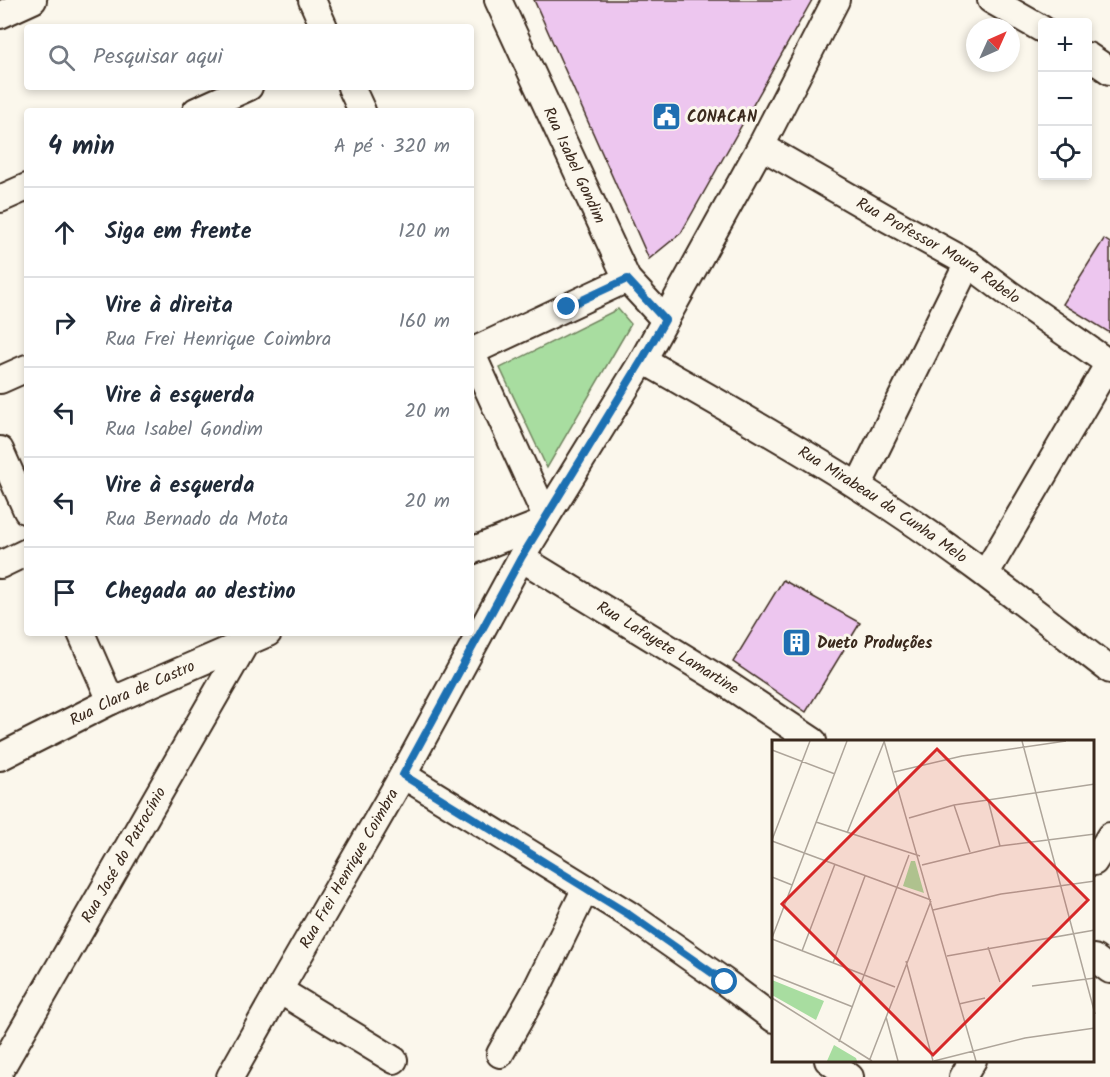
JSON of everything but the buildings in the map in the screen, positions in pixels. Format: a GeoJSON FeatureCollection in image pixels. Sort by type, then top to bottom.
{"type":"FeatureCollection","features":[{"type":"Feature","properties":{"kind":"street"},"geometry":{"type":"LineString","coordinates":[[0,15],[33,0]]}},
{"type":"Feature","properties":{"kind":"street"},"geometry":{"type":"LineString","coordinates":[[312,0],[323,24]]}},
{"type":"Feature","properties":{"kind":"street","name":"Rua Isabel Gondim"},"geometry":{"type":"LineString","coordinates":[[498,0],[627,279],[665,320]]}},
{"type":"Feature","properties":{"kind":"street","name":"Rua Frei Henrique Coimbra"},"geometry":{"type":"LineString","coordinates":[[230,1077],[403,775],[521,558],[665,320],[761,146],[836,0]]}},
{"type":"Feature","properties":{"kind":"street"},"geometry":{"type":"LineString","coordinates":[[991,0],[1038,27]]}},
{"type":"Feature","properties":{"kind":"street"},"geometry":{"type":"LineString","coordinates":[[1092,59],[1110,71]]}},
{"type":"Feature","properties":{"kind":"street"},"geometry":{"type":"LineString","coordinates":[[203,108],[242,90]]}},
{"type":"Feature","properties":{"kind":"street"},"geometry":{"type":"LineString","coordinates":[[352,90],[361,108]]}},
{"type":"Feature","properties":{"kind":"street","name":"Rua Professor Moura Rabelo"},"geometry":{"type":"LineString","coordinates":[[761,146],[968,263],[1109,364]]}},
{"type":"Feature","properties":{"kind":"street"},"geometry":{"type":"LineString","coordinates":[[0,199],[24,188]]}},
{"type":"Feature","properties":{"kind":"street"},"geometry":{"type":"LineString","coordinates":[[858,486],[968,263]]}},
{"type":"Feature","properties":{"kind":"street"},"geometry":{"type":"LineString","coordinates":[[474,351],[627,279]]}},
{"type":"Feature","properties":{"kind":"street"},"geometry":{"type":"LineString","coordinates":[[474,359],[544,520],[474,550]]}},
{"type":"Feature","properties":{"kind":"street","name":"Rua Mirabeau da Cunha Melo"},"geometry":{"type":"LineString","coordinates":[[642,360],[858,486],[986,573],[1110,670]]}},
{"type":"Feature","properties":{"kind":"street"},"geometry":{"type":"LineString","coordinates":[[986,573],[1109,364]]}},
{"type":"Feature","properties":{"kind":"street"},"geometry":{"type":"LineString","coordinates":[[0,380],[24,369]]}},
{"type":"Feature","properties":{"kind":"street"},"geometry":{"type":"LineString","coordinates":[[0,450],[24,505]]}},
{"type":"Feature","properties":{"kind":"street"},"geometry":{"type":"LineString","coordinates":[[0,565],[24,553]]}},
{"type":"Feature","properties":{"kind":"street","name":"Rua Lafayete Lamartine"},"geometry":{"type":"LineString","coordinates":[[521,558],[721,680],[811,740]]}},
{"type":"Feature","properties":{"kind":"street"},"geometry":{"type":"LineString","coordinates":[[82,636],[111,701]]}},
{"type":"Feature","properties":{"kind":"street","name":"Rua Clara de Castro"},"geometry":{"type":"LineString","coordinates":[[0,757],[111,701],[257,637]]}},
{"type":"Feature","properties":{"kind":"street","name":"Rua José do Patrocínio"},"geometry":{"type":"LineString","coordinates":[[0,1070],[257,637]]}},
{"type":"Feature","properties":{"kind":"street"},"geometry":{"type":"LineString","coordinates":[[403,775],[628,914],[772,1017]]}},
{"type":"Feature","properties":{"kind":"street"},"geometry":{"type":"LineString","coordinates":[[1095,860],[1110,836]]}},
{"type":"Feature","properties":{"kind":"street"},"geometry":{"type":"LineString","coordinates":[[500,1054],[536,990],[586,888]]}},
{"type":"Feature","properties":{"kind":"street"},"geometry":{"type":"LineString","coordinates":[[1095,959],[1110,970]]}},
{"type":"Feature","properties":{"kind":"street"},"geometry":{"type":"LineString","coordinates":[[279,990],[394,1060]]}},
{"type":"Feature","properties":{"kind":"street"},"geometry":{"type":"LineString","coordinates":[[830,1062],[849,1077]]}},
{"type":"Feature","properties":{"kind":"street"},"geometry":{"type":"LineString","coordinates":[[963,1077],[972,1062]]}},
{"type":"Feature","properties":{"kind":"green space"},"geometry":{"type":"Polygon","coordinates":[[[618,309],[631,324],[547,468],[500,368],[618,309]]]}},
{"type":"Feature","properties":{"kind":"place","name":"CONACAN"},"geometry":{"type":"Point","coordinates":[666,117]}},
{"type":"Feature","properties":{"kind":"place","name":"Dueto Produções"},"geometry":{"type":"Point","coordinates":[796,643]}},
{"type":"Feature","properties":{"kind":"route"},"geometry":{"type":"LineString","coordinates":[[567,307],[627,279],[665,320],[521,558],[403,775],[628,914],[725,982]]}}]}
